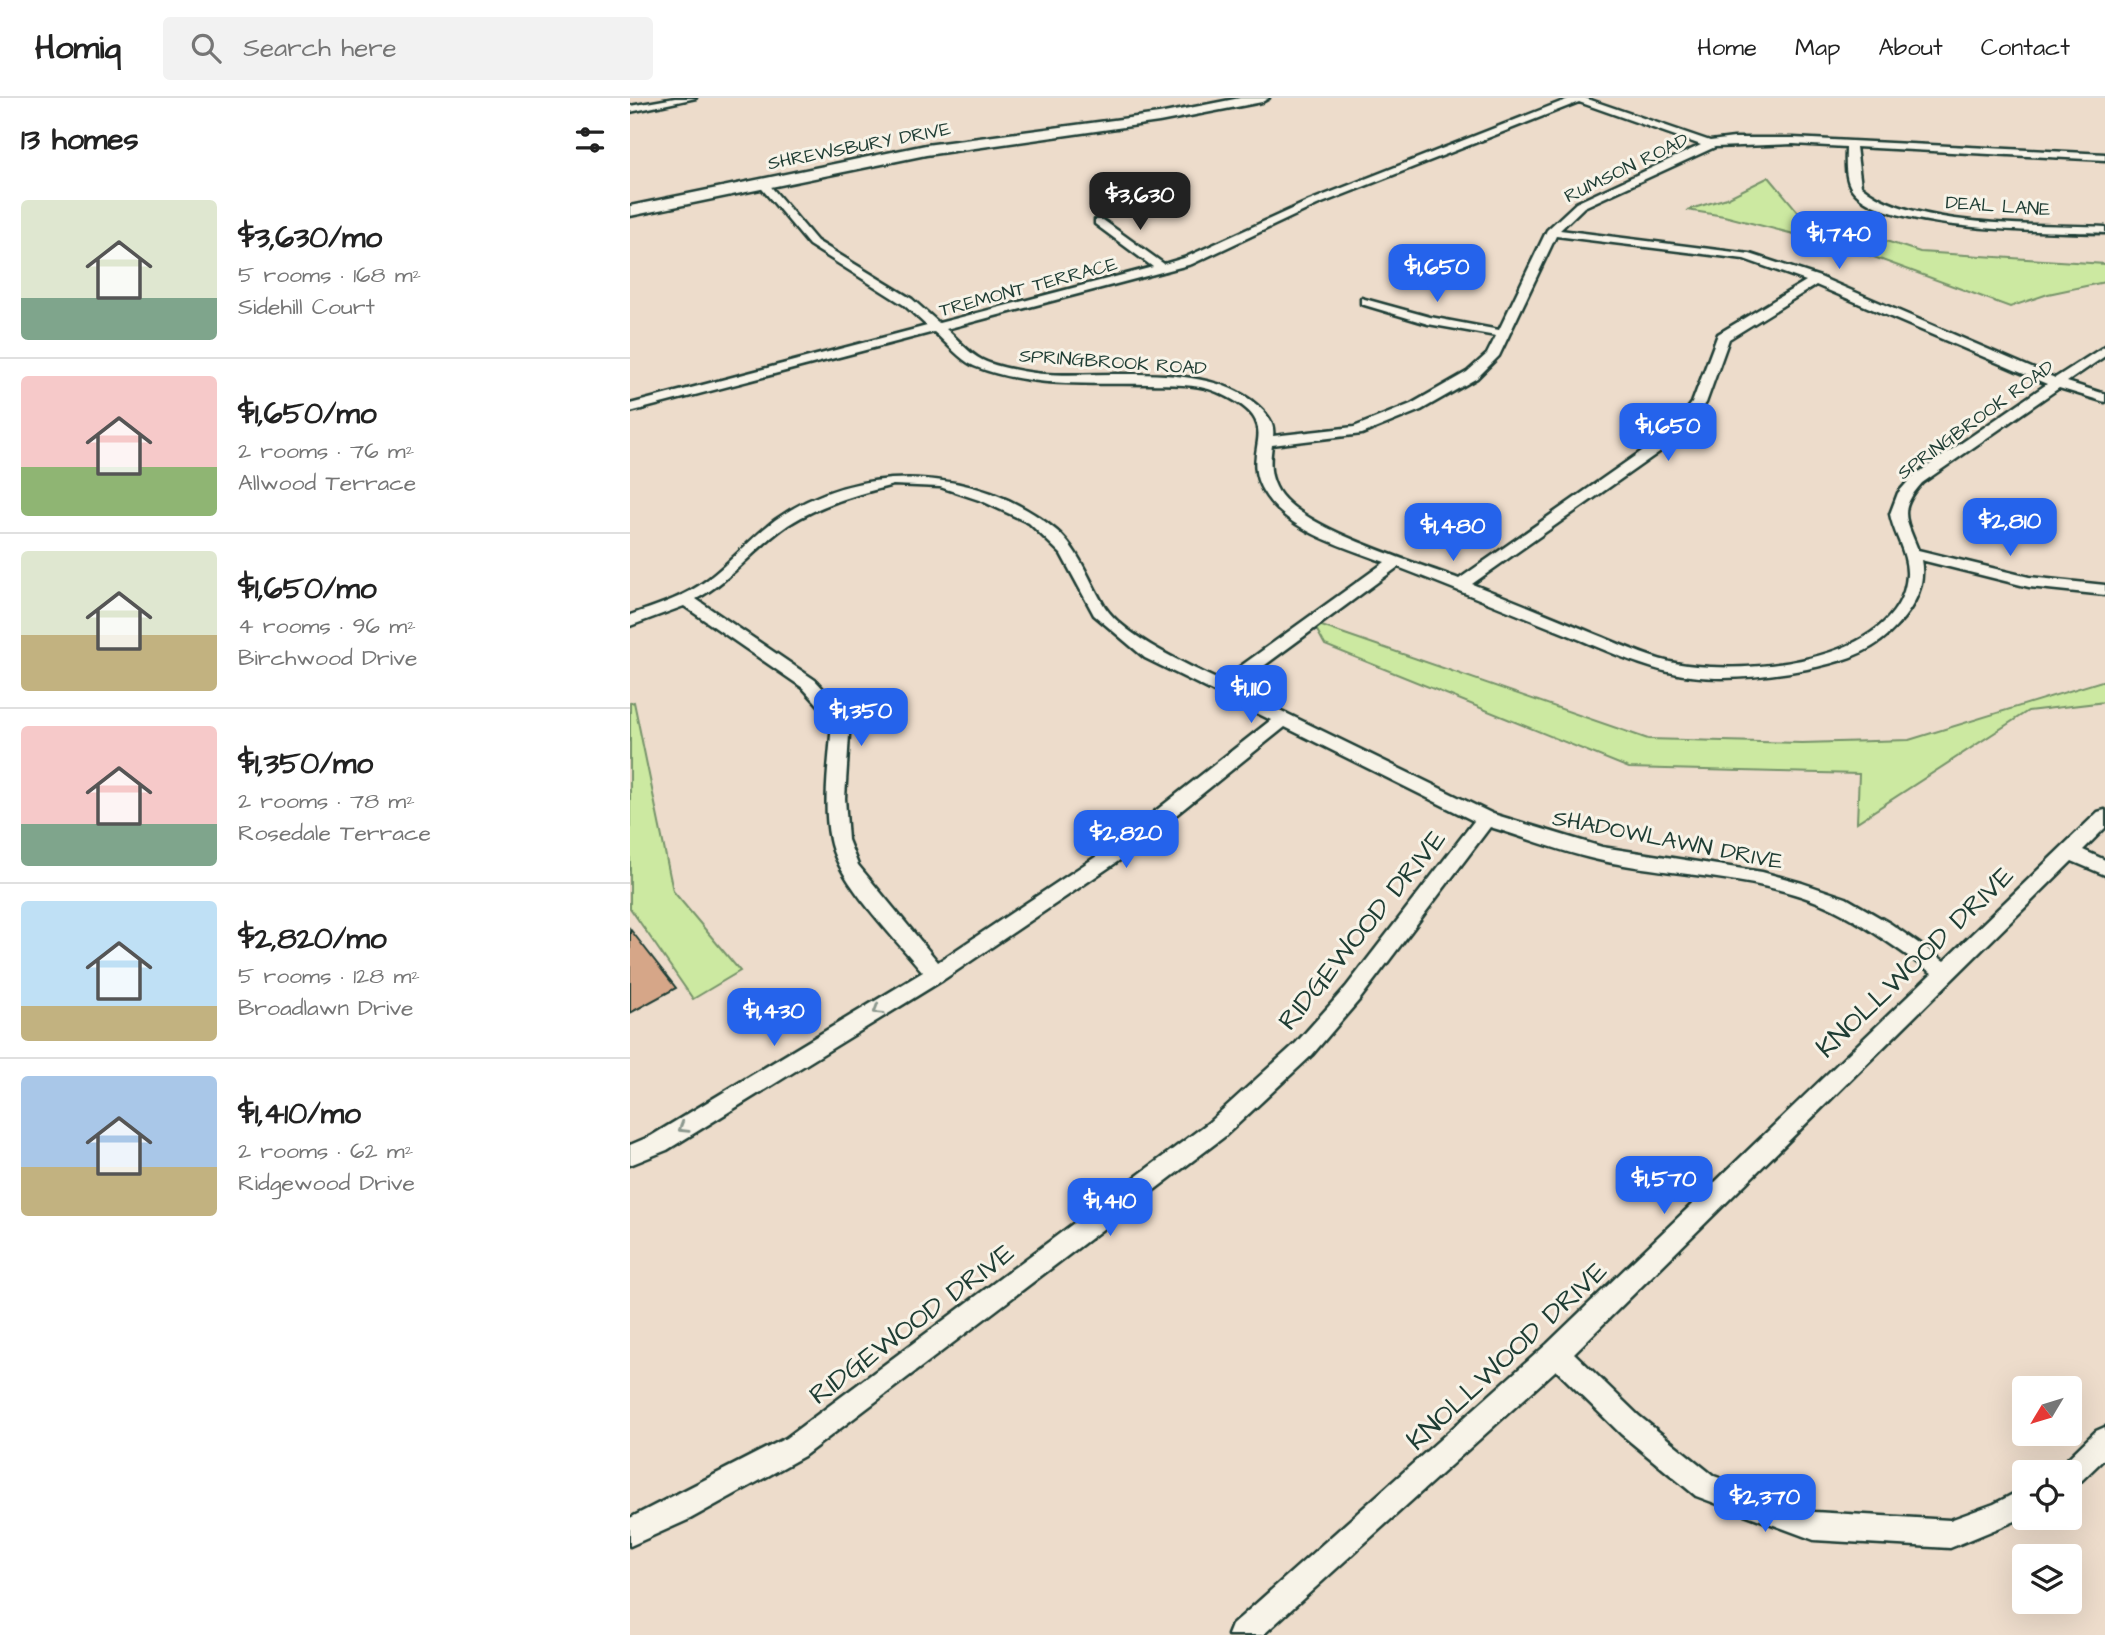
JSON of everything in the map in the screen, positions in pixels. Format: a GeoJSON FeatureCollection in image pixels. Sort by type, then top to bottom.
{"type":"FeatureCollection","features":[{"type":"Feature","properties":{"kind":"main road","name":"SHREWSBURY DRIVE"},"geometry":{"type":"LineString","coordinates":[[630,211],[926,150],[1159,118],[1254,99]]}},
{"type":"Feature","properties":{"kind":"street"},"geometry":{"type":"LineString","coordinates":[[630,109],[691,98]]}},
{"type":"Feature","properties":{"kind":"street"},"geometry":{"type":"LineString","coordinates":[[1578,99],[1711,145]]}},
{"type":"Feature","properties":{"kind":"street","name":"TREMONT TERRACE"},"geometry":{"type":"LineString","coordinates":[[630,408],[1162,268],[1221,247],[1312,204],[1578,99]]}},
{"type":"Feature","properties":{"kind":"street","name":"RUMSON ROAD"},"geometry":{"type":"LineString","coordinates":[[1268,441],[1357,431],[1405,412],[1486,364],[1561,219],[1580,205],[1711,145],[1758,140],[2105,158]]}},
{"type":"Feature","properties":{"kind":"street","name":"DEAL LANE"},"geometry":{"type":"LineString","coordinates":[[1851,144],[1856,187],[1866,197],[1896,211],[1932,219],[2105,230]]}},
{"type":"Feature","properties":{"kind":"street","name":"SPRINGBROOK ROAD"},"geometry":{"type":"LineString","coordinates":[[763,184],[813,243],[877,280],[939,327],[977,363],[1014,374],[1080,381],[1174,380],[1218,388],[1236,395],[1256,410],[1267,428],[1268,441],[1263,473],[1269,489],[1281,505],[1311,525],[1663,666],[1693,671],[1762,671],[1816,661],[1851,650],[1878,636],[1912,593],[1915,571],[1911,553],[1897,525],[1896,512],[1903,493],[1917,480],[2105,350]]}},
{"type":"Feature","properties":{"kind":"street"},"geometry":{"type":"LineString","coordinates":[[1099,222],[1162,268]]}},
{"type":"Feature","properties":{"kind":"street"},"geometry":{"type":"LineString","coordinates":[[1552,232],[1746,256],[1816,280],[2056,383],[2105,398]]}},
{"type":"Feature","properties":{"kind":"street"},"geometry":{"type":"LineString","coordinates":[[1460,585],[1677,433],[1699,403],[1723,337],[1816,280]]}},
{"type":"Feature","properties":{"kind":"street"},"geometry":{"type":"LineString","coordinates":[[1365,301],[1428,320],[1503,334]]}},
{"type":"Feature","properties":{"kind":"street","name":"SHADOWLAWN DRIVE"},"geometry":{"type":"LineString","coordinates":[[630,621],[685,599],[711,584],[781,523],[802,509],[865,486],[913,480],[942,483],[987,498],[1034,520],[1068,552],[1100,612],[1125,635],[1151,654],[1282,720],[1486,819],[1601,854],[1762,879],[1839,903],[1884,929],[1945,972]]}},
{"type":"Feature","properties":{"kind":"street"},"geometry":{"type":"LineString","coordinates":[[1911,553],[2029,582],[2105,590]]}},
{"type":"Feature","properties":{"kind":"street"},"geometry":{"type":"LineString","coordinates":[[1222,688],[1398,560]]}},
{"type":"Feature","properties":{"kind":"street"},"geometry":{"type":"LineString","coordinates":[[685,599],[810,684],[841,719],[836,798],[839,840],[849,868],[936,974]]}},
{"type":"Feature","properties":{"kind":"street"},"geometry":{"type":"LineString","coordinates":[[630,1155],[681,1130],[936,974],[1114,855],[1282,720]]}},
{"type":"Feature","properties":{"kind":"street","name":"KNOLLWOOD DRIVE"},"geometry":{"type":"LineString","coordinates":[[1242,1635],[1556,1353],[2105,817]]}},
{"type":"Feature","properties":{"kind":"street","name":"RIDGEWOOD DRIVE"},"geometry":{"type":"LineString","coordinates":[[630,1532],[680,1509],[795,1447],[1216,1130],[1304,1049],[1353,993],[1486,819]]}},
{"type":"Feature","properties":{"kind":"street"},"geometry":{"type":"LineString","coordinates":[[2068,851],[2105,868]]}},
{"type":"Feature","properties":{"kind":"street"},"geometry":{"type":"LineString","coordinates":[[1556,1353],[1630,1425],[1706,1486],[1814,1526],[1950,1534],[2012,1509]]}},
{"type":"Feature","properties":{"kind":"street"},"geometry":{"type":"LineString","coordinates":[[2082,1462],[2105,1440]]}},
{"type":"Feature","properties":{"kind":"green space"},"geometry":{"type":"Polygon","coordinates":[[[1769,177],[1799,213],[1920,252],[2105,264],[2105,282],[2048,294],[2010,307],[1852,249],[1724,216],[1687,210],[1727,198],[1769,177]]]}},
{"type":"Feature","properties":{"kind":"green space"},"geometry":{"type":"Polygon","coordinates":[[[1313,623],[1648,739],[1802,743],[1909,740],[2105,680],[2105,702],[2028,711],[1857,822],[1859,774],[1629,768],[1325,645],[1313,623]]]}},
{"type":"Feature","properties":{"kind":"green space"},"geometry":{"type":"Polygon","coordinates":[[[634,702],[673,891],[740,971],[693,999],[630,908],[630,703],[634,702]]]}},
{"type":"Feature","properties":{"kind":"building"},"geometry":{"type":"Polygon","coordinates":[[[630,929],[676,988],[630,1013],[630,929]]]}}]}
